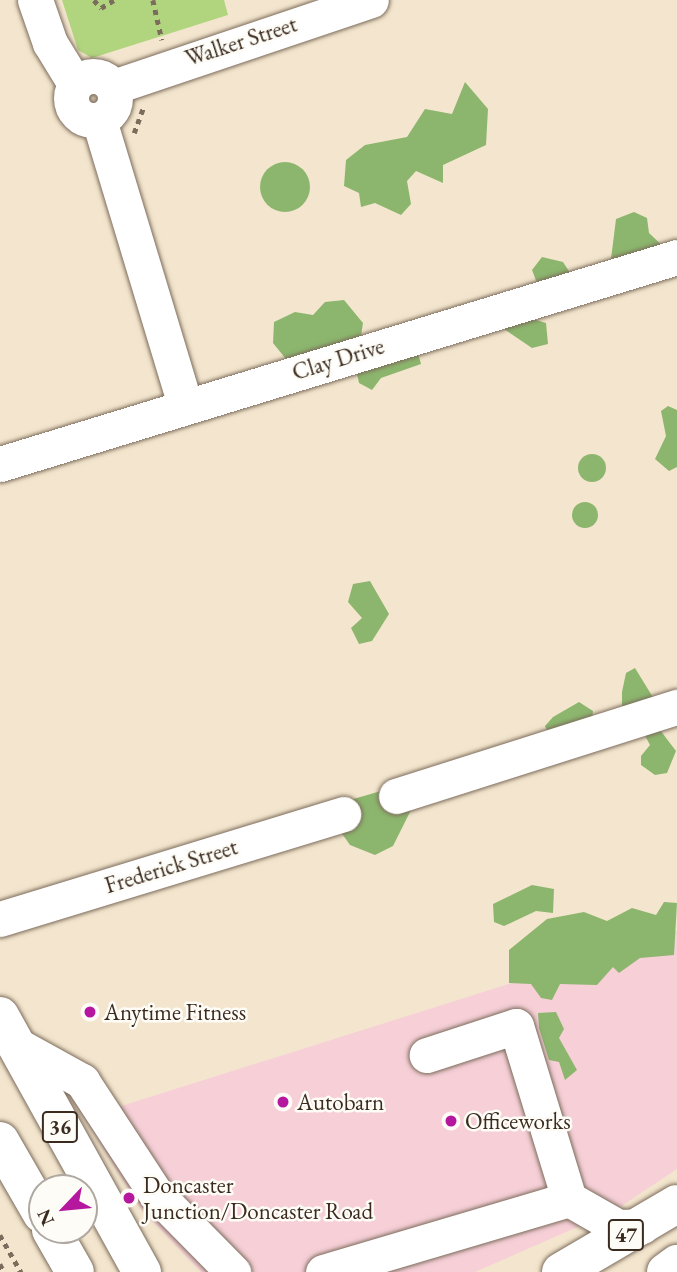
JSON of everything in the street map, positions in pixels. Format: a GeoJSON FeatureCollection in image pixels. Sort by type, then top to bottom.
{"type":"FeatureCollection","features":[{"type":"Feature","properties":{"kind":"main road","name":"36"},"geometry":{"type":"LineString","coordinates":[[8,1030],[120,1237],[142,1272]]}},
{"type":"Feature","properties":{"kind":"main road","name":"36"},"geometry":{"type":"LineString","coordinates":[[0,1141],[28,1190]]}},
{"type":"Feature","properties":{"kind":"main road","name":"47"},"geometry":{"type":"LineString","coordinates":[[567,1269],[677,1204]]}},
{"type":"Feature","properties":{"kind":"main road"},"geometry":{"type":"LineString","coordinates":[[120,1237],[156,1272]]}},
{"type":"Feature","properties":{"kind":"main road"},"geometry":{"type":"LineString","coordinates":[[59,1244],[75,1272]]}},
{"type":"Feature","properties":{"kind":"main road","name":"47"},"geometry":{"type":"LineString","coordinates":[[666,1272],[677,1264]]}},
{"type":"Feature","properties":{"kind":"street"},"geometry":{"type":"LineString","coordinates":[[35,0],[75,84],[72,107],[83,118],[99,120],[112,111],[113,87],[95,75],[75,84]]}},
{"type":"Feature","properties":{"kind":"street","name":"Walker Street"},"geometry":{"type":"LineString","coordinates":[[113,87],[167,65],[372,0]]}},
{"type":"Feature","properties":{"kind":"street"},"geometry":{"type":"LineString","coordinates":[[99,120],[184,405]]}},
{"type":"Feature","properties":{"kind":"street","name":"Clay Drive"},"geometry":{"type":"LineString","coordinates":[[0,464],[184,405],[677,257]]}},
{"type":"Feature","properties":{"kind":"street"},"geometry":{"type":"LineString","coordinates":[[396,796],[677,707]]}},
{"type":"Feature","properties":{"kind":"street","name":"Frederick Street"},"geometry":{"type":"LineString","coordinates":[[0,919],[343,814]]}},
{"type":"Feature","properties":{"kind":"street"},"geometry":{"type":"LineString","coordinates":[[427,1055],[516,1026],[569,1199],[582,1229],[567,1269]]}},
{"type":"Feature","properties":{"kind":"street"},"geometry":{"type":"LineString","coordinates":[[8,1030],[82,1082],[163,1202],[233,1272]]}},
{"type":"Feature","properties":{"kind":"street"},"geometry":{"type":"LineString","coordinates":[[323,1272],[569,1199],[618,1227],[642,1226]]}},
{"type":"Feature","properties":{"kind":"path"},"geometry":{"type":"LineString","coordinates":[[94,0],[101,8],[114,0]]}},
{"type":"Feature","properties":{"kind":"path"},"geometry":{"type":"LineString","coordinates":[[138,145],[134,131],[167,65],[153,0]]}},
{"type":"Feature","properties":{"kind":"path"},"geometry":{"type":"LineString","coordinates":[[0,1235],[21,1272]]}},
{"type":"Feature","properties":{"kind":"path"},"geometry":{"type":"LineString","coordinates":[[0,1264],[4,1272]]}},
{"type":"Feature","properties":{"kind":"shaded area"},"geometry":{"type":"Polygon","coordinates":[[[677,931],[677,1169],[614,1211],[475,1272],[201,1272],[142,1210],[63,1084],[115,1108],[677,931]]]}},
{"type":"Feature","properties":{"kind":"green space"},"geometry":{"type":"Polygon","coordinates":[[[62,0],[224,0],[228,15],[92,58],[78,50],[62,0]]]}},
{"type":"Feature","properties":{"kind":"green space"},"geometry":{"type":"Polygon","coordinates":[[[465,82],[488,109],[486,145],[443,165],[443,183],[416,171],[407,181],[411,204],[401,215],[375,203],[361,207],[359,193],[344,186],[346,160],[365,145],[407,137],[425,109],[452,114],[465,82]]]}},
{"type":"Feature","properties":{"kind":"green space"},"geometry":{"type":"Polygon","coordinates":[[[285,162],[302,170],[310,187],[302,204],[285,212],[268,204],[260,187],[268,170],[285,162]]]}},
{"type":"Feature","properties":{"kind":"green space"},"geometry":{"type":"Polygon","coordinates":[[[634,212],[647,218],[649,233],[666,249],[611,259],[616,219],[634,212]]]}},
{"type":"Feature","properties":{"kind":"green space"},"geometry":{"type":"Polygon","coordinates":[[[542,257],[563,262],[572,276],[537,283],[532,270],[542,257]]]}},
{"type":"Feature","properties":{"kind":"green space"},"geometry":{"type":"Polygon","coordinates":[[[344,300],[363,323],[361,336],[290,364],[273,343],[274,322],[295,312],[313,315],[325,302],[344,300]]]}},
{"type":"Feature","properties":{"kind":"green space"},"geometry":{"type":"Polygon","coordinates":[[[523,316],[546,323],[548,344],[532,348],[501,327],[523,316]]]}},
{"type":"Feature","properties":{"kind":"green space"},"geometry":{"type":"Polygon","coordinates":[[[418,353],[421,364],[381,378],[372,390],[359,383],[356,370],[418,353]]]}},
{"type":"Feature","properties":{"kind":"green space"},"geometry":{"type":"Polygon","coordinates":[[[668,406],[677,410],[677,467],[669,471],[655,459],[666,436],[661,411],[668,406]]]}},
{"type":"Feature","properties":{"kind":"green space"},"geometry":{"type":"Polygon","coordinates":[[[592,454],[602,458],[606,468],[602,478],[592,482],[582,478],[578,468],[582,458],[592,454]]]}},
{"type":"Feature","properties":{"kind":"green space"},"geometry":{"type":"Polygon","coordinates":[[[585,502],[594,506],[598,515],[594,524],[585,528],[576,524],[572,515],[576,506],[585,502]]]}},
{"type":"Feature","properties":{"kind":"green space"},"geometry":{"type":"Polygon","coordinates":[[[370,581],[389,614],[372,641],[359,644],[351,628],[362,618],[348,602],[353,584],[370,581]]]}},
{"type":"Feature","properties":{"kind":"green space"},"geometry":{"type":"Polygon","coordinates":[[[635,668],[654,699],[635,709],[622,706],[622,692],[626,673],[635,668]]]}},
{"type":"Feature","properties":{"kind":"green space"},"geometry":{"type":"Polygon","coordinates":[[[579,702],[593,711],[591,727],[548,733],[545,726],[553,717],[579,702]]]}},
{"type":"Feature","properties":{"kind":"green space"},"geometry":{"type":"Polygon","coordinates":[[[657,726],[676,751],[667,773],[655,775],[641,765],[641,756],[650,745],[642,730],[657,726]]]}},
{"type":"Feature","properties":{"kind":"green space"},"geometry":{"type":"Polygon","coordinates":[[[381,791],[411,810],[393,846],[375,855],[350,845],[338,828],[343,802],[381,791]]]}},
{"type":"Feature","properties":{"kind":"green space"},"geometry":{"type":"Polygon","coordinates":[[[532,885],[554,889],[553,913],[536,911],[504,926],[494,922],[493,904],[532,885]]]}},
{"type":"Feature","properties":{"kind":"green space"},"geometry":{"type":"Polygon","coordinates":[[[664,902],[677,903],[674,955],[640,958],[619,973],[613,967],[597,985],[560,984],[552,1000],[541,998],[531,984],[509,983],[509,950],[547,919],[584,912],[607,921],[632,908],[656,915],[664,902]]]}},
{"type":"Feature","properties":{"kind":"green space"},"geometry":{"type":"Polygon","coordinates":[[[556,1012],[564,1029],[559,1038],[577,1070],[565,1080],[559,1062],[549,1060],[539,1028],[538,1013],[556,1012]]]}},
{"type":"Feature","properties":{"kind":"place","name":"Anytime Fitness"},"geometry":{"type":"Point","coordinates":[90,1012]}},
{"type":"Feature","properties":{"kind":"place","name":"Autobarn"},"geometry":{"type":"Point","coordinates":[283,1102]}},
{"type":"Feature","properties":{"kind":"place","name":"Officeworks"},"geometry":{"type":"Point","coordinates":[451,1121]}},
{"type":"Feature","properties":{"kind":"place","name":"Doncaster Junction/Doncaster Road"},"geometry":{"type":"Point","coordinates":[129,1198]}}]}
